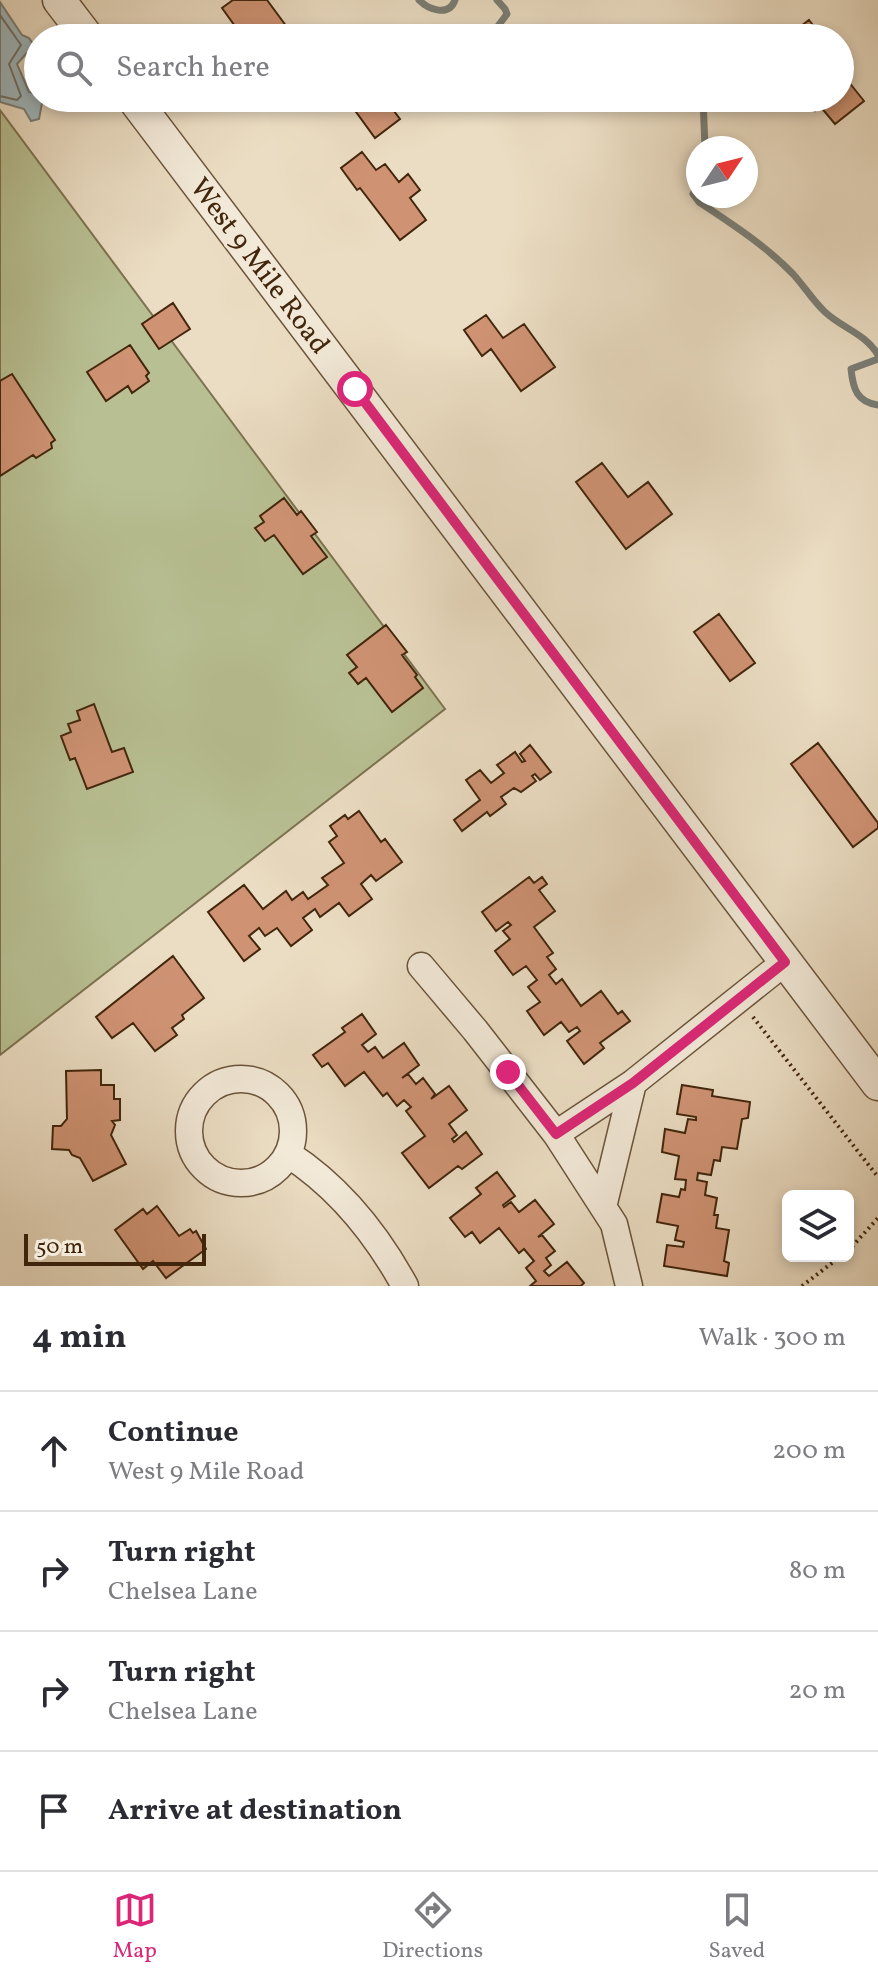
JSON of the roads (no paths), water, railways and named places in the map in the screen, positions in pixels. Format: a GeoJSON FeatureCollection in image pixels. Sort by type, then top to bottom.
{"type":"FeatureCollection","features":[{"type":"Feature","properties":{"kind":"street"},"geometry":{"type":"LineString","coordinates":[[59,0],[77,24]]}},
{"type":"Feature","properties":{"kind":"street","name":"West 9 Mile Road"},"geometry":{"type":"LineString","coordinates":[[144,112],[878,1084]]}},
{"type":"Feature","properties":{"kind":"street"},"geometry":{"type":"LineString","coordinates":[[556,1134],[633,1083],[785,962]]}},
{"type":"Feature","properties":{"kind":"street"},"geometry":{"type":"LineString","coordinates":[[421,966],[556,1134],[614,1224],[629,1286]]}},
{"type":"Feature","properties":{"kind":"street"},"geometry":{"type":"LineString","coordinates":[[246,1078],[263,1083],[287,1105],[293,1121],[293,1138],[288,1154],[279,1168],[265,1178],[249,1183],[233,1183],[216,1177],[197,1158],[188,1133],[190,1115],[198,1099],[212,1086],[228,1079],[246,1078]]}},
{"type":"Feature","properties":{"kind":"street"},"geometry":{"type":"LineString","coordinates":[[603,1207],[633,1083]]}},
{"type":"Feature","properties":{"kind":"street"},"geometry":{"type":"LineString","coordinates":[[288,1154],[315,1171],[336,1190],[376,1239],[405,1286]]}},
{"type":"Feature","properties":{"kind":"water"},"geometry":{"type":"Polygon","coordinates":[[[0,2],[24,36],[24,56],[17,64],[24,80],[24,109],[0,102],[0,2]]]}},
{"type":"Feature","properties":{"kind":"water"},"geometry":{"type":"Polygon","coordinates":[[[26,112],[40,112],[39,119],[31,121],[26,112]]]}},
{"type":"Feature","properties":{"kind":"waterway"},"geometry":{"type":"LineString","coordinates":[[419,0],[438,10],[448,9],[455,0]]}},
{"type":"Feature","properties":{"kind":"waterway"},"geometry":{"type":"LineString","coordinates":[[497,0],[507,14],[500,24]]}},
{"type":"Feature","properties":{"kind":"waterway"},"geometry":{"type":"LineString","coordinates":[[704,112],[705,136]]}},
{"type":"Feature","properties":{"kind":"waterway"},"geometry":{"type":"LineString","coordinates":[[708,208],[771,254],[793,274],[825,312],[860,336],[878,355]]}},
{"type":"Feature","properties":{"kind":"waterway"},"geometry":{"type":"LineString","coordinates":[[878,359],[851,369],[857,393],[865,401],[878,405]]}}]}
